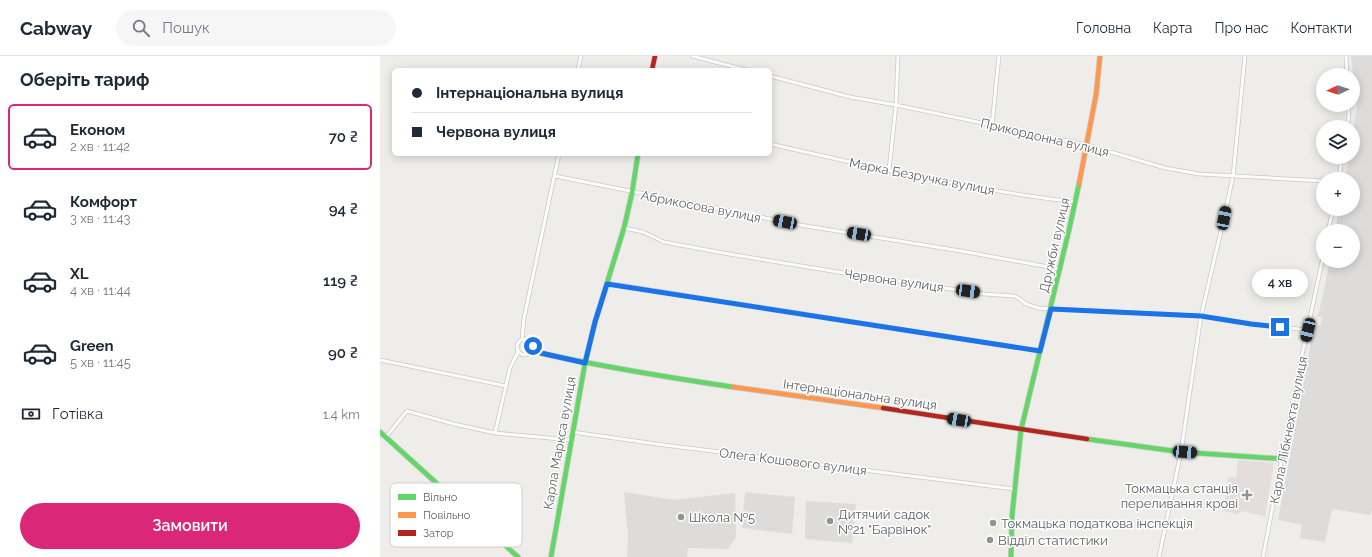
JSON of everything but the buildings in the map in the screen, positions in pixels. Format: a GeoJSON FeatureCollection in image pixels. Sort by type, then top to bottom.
{"type":"FeatureCollection","features":[{"type":"Feature","properties":{"kind":"street"},"geometry":{"type":"LineString","coordinates":[[578,68],[581,56]]}},
{"type":"Feature","properties":{"kind":"street"},"geometry":{"type":"LineString","coordinates":[[652,68],[655,56]]}},
{"type":"Feature","properties":{"kind":"street"},"geometry":{"type":"LineString","coordinates":[[692,56],[738,68]]}},
{"type":"Feature","properties":{"kind":"street"},"geometry":{"type":"LineString","coordinates":[[889,170],[896,105],[898,56]]}},
{"type":"Feature","properties":{"kind":"street"},"geometry":{"type":"LineString","coordinates":[[992,125],[999,56]]}},
{"type":"Feature","properties":{"kind":"street","name":"Дружби вулиця"},"geometry":{"type":"LineString","coordinates":[[1011,557],[1014,489],[1021,430],[1051,309],[1075,202],[1096,95],[1100,56]]}},
{"type":"Feature","properties":{"kind":"street"},"geometry":{"type":"LineString","coordinates":[[1159,557],[1181,452],[1201,316],[1233,176],[1245,56]]}},
{"type":"Feature","properties":{"kind":"street"},"geometry":{"type":"LineString","coordinates":[[1346,56],[1347,68]]}},
{"type":"Feature","properties":{"kind":"street","name":"Прикордонна вулиця"},"geometry":{"type":"LineString","coordinates":[[772,77],[850,97],[896,105],[1087,145],[1165,168],[1199,174],[1316,181]]}},
{"type":"Feature","properties":{"kind":"street","name":"Марка Безручка вулиця"},"geometry":{"type":"LineString","coordinates":[[772,144],[889,170],[992,190],[1075,202]]}},
{"type":"Feature","properties":{"kind":"street"},"geometry":{"type":"LineString","coordinates":[[495,433],[510,368],[518,352],[518,342],[522,339],[524,318],[559,156]]}},
{"type":"Feature","properties":{"kind":"street","name":"Карла Маркса вулиця"},"geometry":{"type":"LineString","coordinates":[[552,557],[572,432],[585,363],[595,322],[624,228],[632,193],[638,156]]}},
{"type":"Feature","properties":{"kind":"street","name":"Абрикосова вулиця"},"geometry":{"type":"LineString","coordinates":[[554,176],[632,193],[800,225],[961,251],[1060,270]]}},
{"type":"Feature","properties":{"kind":"street","name":"Червона вулиця"},"geometry":{"type":"LineString","coordinates":[[624,228],[647,233],[664,242],[708,250],[844,273],[984,294],[1014,296],[1026,304],[1038,308],[1201,316],[1251,324],[1308,330]]}},
{"type":"Feature","properties":{"kind":"street","name":"Карла Лібкнехта вулиця"},"geometry":{"type":"LineString","coordinates":[[1263,557],[1283,459],[1298,374],[1321,268]]}},
{"type":"Feature","properties":{"kind":"street"},"geometry":{"type":"LineString","coordinates":[[607,284],[1040,351]]}},
{"type":"Feature","properties":{"kind":"street"},"geometry":{"type":"LineString","coordinates":[[518,352],[525,355],[532,351],[533,346],[530,341],[522,339]]}},
{"type":"Feature","properties":{"kind":"street","name":"Інтернаціональна вулиця"},"geometry":{"type":"LineString","coordinates":[[532,351],[585,363],[656,376],[912,412],[1021,430],[1181,452],[1283,459]]}},
{"type":"Feature","properties":{"kind":"street"},"geometry":{"type":"LineString","coordinates":[[380,360],[506,386]]}},
{"type":"Feature","properties":{"kind":"street"},"geometry":{"type":"LineString","coordinates":[[386,438],[408,411],[454,424],[495,433],[571,440]]}},
{"type":"Feature","properties":{"kind":"street"},"geometry":{"type":"LineString","coordinates":[[380,432],[436,483]]}},
{"type":"Feature","properties":{"kind":"street","name":"Олега Кошового вулиця"},"geometry":{"type":"LineString","coordinates":[[572,432],[1014,489]]}},
{"type":"Feature","properties":{"kind":"street"},"geometry":{"type":"LineString","coordinates":[[507,547],[518,557]]}},
{"type":"Feature","properties":{"kind":"shaded area"},"geometry":{"type":"Polygon","coordinates":[[[1351,56],[1372,56],[1372,510],[1370,515],[1332,509],[1325,542],[1300,538],[1302,525],[1278,520],[1314,326],[1321,325],[1322,317],[1318,317],[1328,268],[1360,268],[1360,224],[1336,224],[1338,216],[1360,216],[1360,172],[1346,172],[1348,164],[1360,164],[1360,120],[1355,120],[1356,112],[1360,112],[1360,68],[1352,68],[1351,56]]]}},
{"type":"Feature","properties":{"kind":"shaded area","name":"Токмацька станція переливання крові"},"geometry":{"type":"Polygon","coordinates":[[[1238,460],[1274,463],[1265,516],[1241,511],[1237,514],[1223,511],[1228,477],[1236,478],[1238,460]]]}},
{"type":"Feature","properties":{"kind":"shaded area","name":"Школа №5"},"geometry":{"type":"Polygon","coordinates":[[[624,492],[674,500],[735,493],[736,537],[728,549],[688,548],[687,557],[627,557],[628,535],[624,492]]]}},
{"type":"Feature","properties":{"kind":"shaded area"},"geometry":{"type":"Polygon","coordinates":[[[745,492],[795,497],[792,534],[742,528],[745,492]]]}},
{"type":"Feature","properties":{"kind":"shaded area","name":"Дитячий садок №21 \"Барвінок\""},"geometry":{"type":"Polygon","coordinates":[[[806,501],[856,504],[852,543],[805,539],[806,501]]]}},
{"type":"Feature","properties":{"kind":"traffic: fast"},"geometry":{"type":"LineString","coordinates":[[551,557],[585,363],[595,322],[624,228],[632,193],[638,156]]}},
{"type":"Feature","properties":{"kind":"traffic: fast"},"geometry":{"type":"LineString","coordinates":[[1011,557],[1012,516],[1021,430],[1079,184]]}},
{"type":"Feature","properties":{"kind":"traffic: fast"},"geometry":{"type":"LineString","coordinates":[[531,351],[581,362],[733,387]]}},
{"type":"Feature","properties":{"kind":"traffic: fast"},"geometry":{"type":"LineString","coordinates":[[380,432],[436,483]]}},
{"type":"Feature","properties":{"kind":"traffic: fast"},"geometry":{"type":"LineString","coordinates":[[1087,439],[1181,452],[1283,459]]}},
{"type":"Feature","properties":{"kind":"traffic: fast"},"geometry":{"type":"LineString","coordinates":[[507,547],[518,557]]}},
{"type":"Feature","properties":{"kind":"traffic: slow"},"geometry":{"type":"LineString","coordinates":[[1079,184],[1096,95],[1100,56]]}},
{"type":"Feature","properties":{"kind":"traffic: slow"},"geometry":{"type":"LineString","coordinates":[[733,387],[883,408]]}},
{"type":"Feature","properties":{"kind":"traffic: jam"},"geometry":{"type":"LineString","coordinates":[[652,68],[655,56]]}},
{"type":"Feature","properties":{"kind":"traffic: jam"},"geometry":{"type":"LineString","coordinates":[[883,408],[1087,439]]}},
{"type":"Feature","properties":{"kind":"place","name":"Токмацька станція переливання крові"},"geometry":{"type":"Point","coordinates":[1247,495]}},
{"type":"Feature","properties":{"kind":"place","name":"Школа №5"},"geometry":{"type":"Point","coordinates":[681,517]}},
{"type":"Feature","properties":{"kind":"place","name":"Дитячий садок №21 \"Барвінок\""},"geometry":{"type":"Point","coordinates":[830,521]}},
{"type":"Feature","properties":{"kind":"place","name":"Токмацька податкова інспекція"},"geometry":{"type":"Point","coordinates":[993,523]}},
{"type":"Feature","properties":{"kind":"place","name":"Відділ статистики"},"geometry":{"type":"Point","coordinates":[990,540]}},
{"type":"Feature","properties":{"kind":"route"},"geometry":{"type":"LineString","coordinates":[[533,346],[532,351],[585,363],[595,322],[607,284],[682,294],[1040,351],[1051,309],[1201,316],[1280,327]]}}]}
